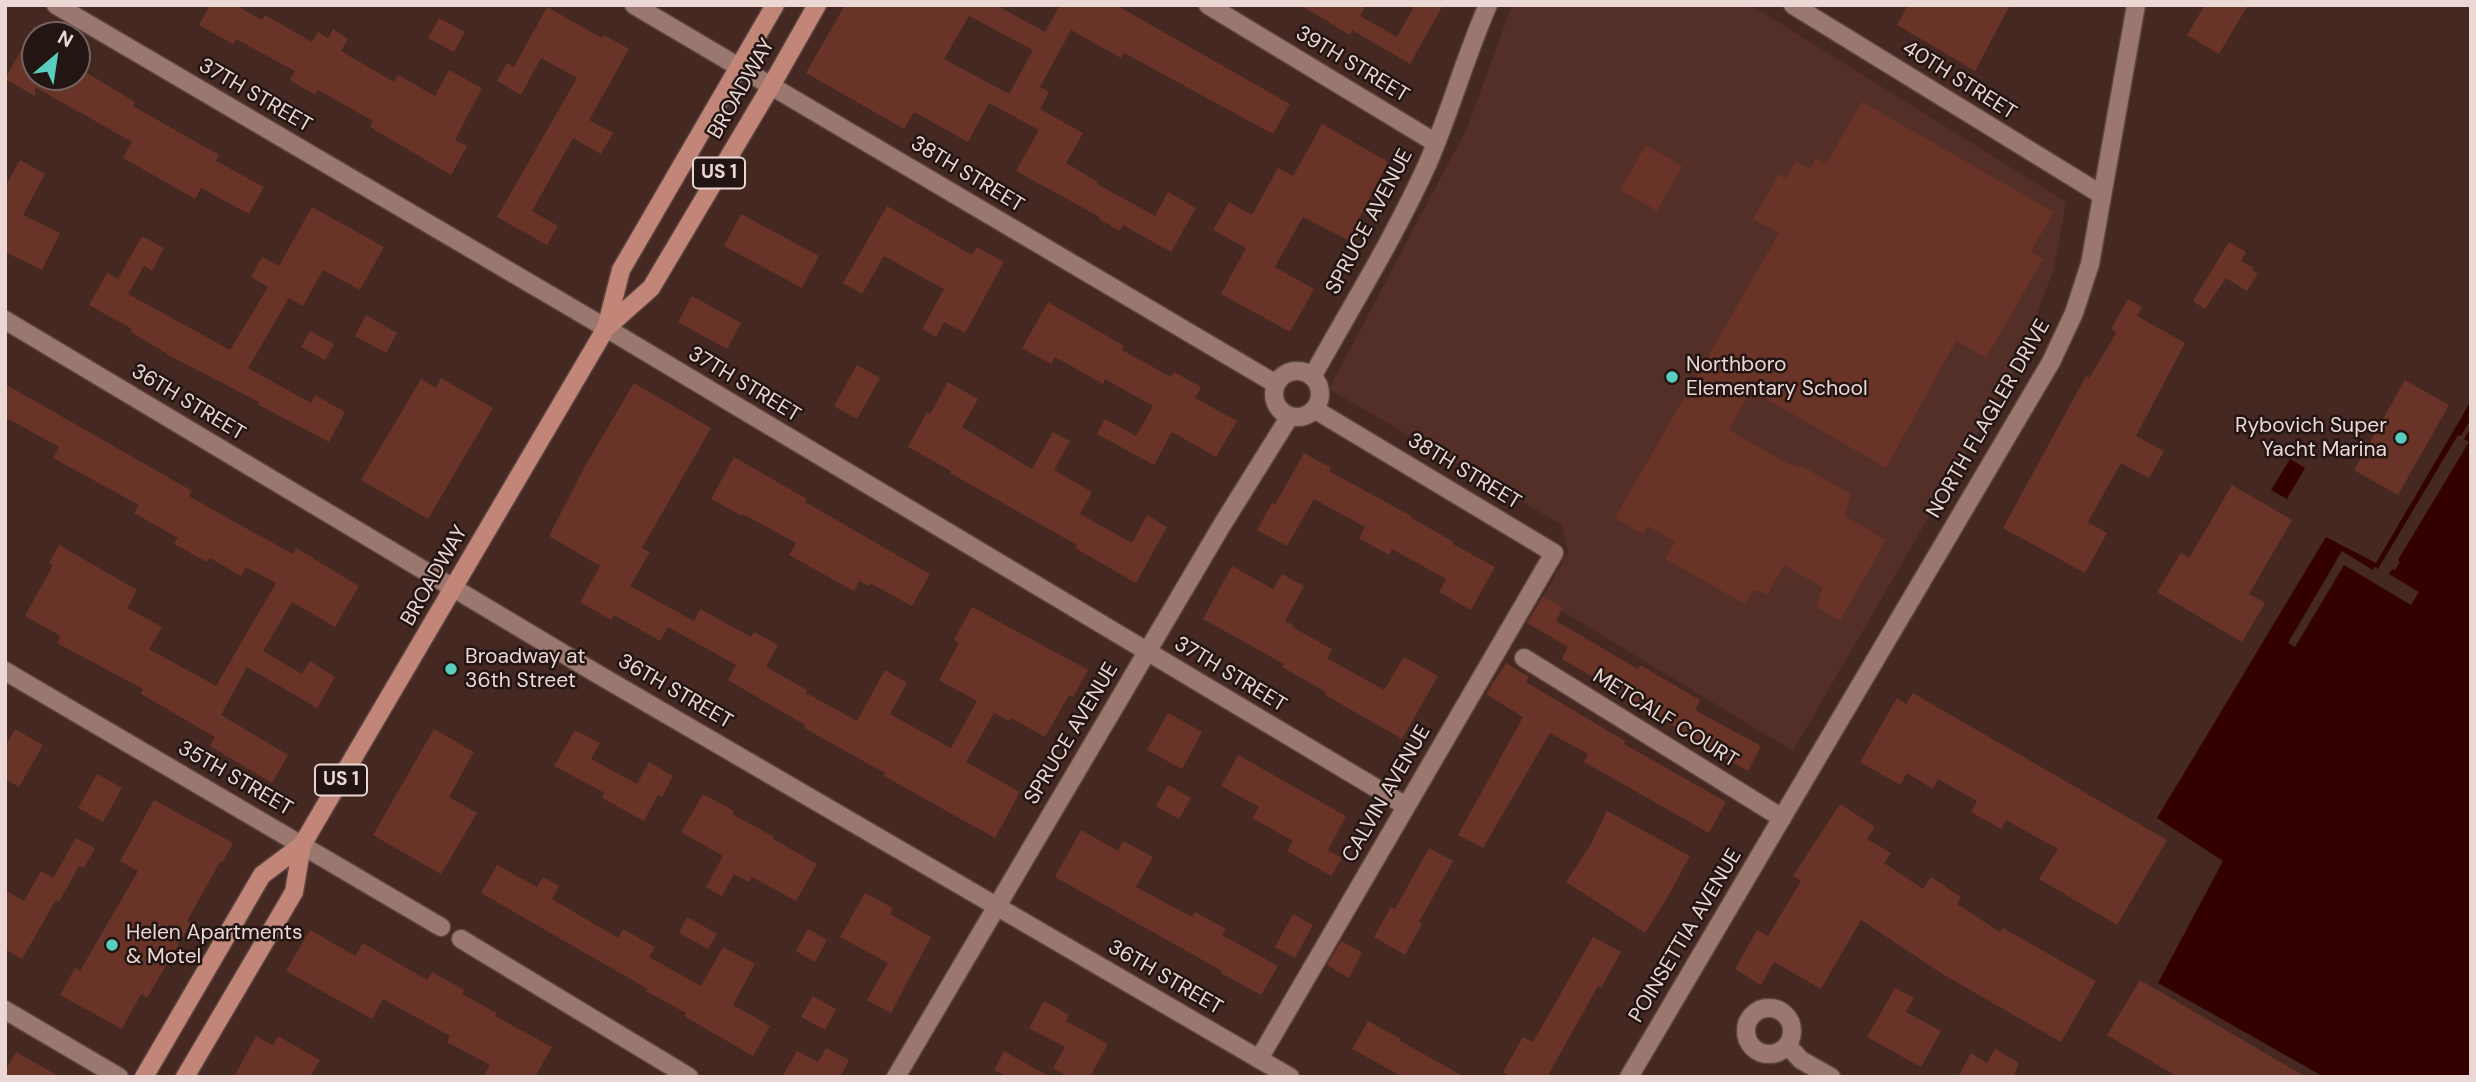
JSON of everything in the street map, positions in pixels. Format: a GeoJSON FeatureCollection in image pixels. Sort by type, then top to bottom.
{"type":"FeatureCollection","features":[{"type":"Feature","properties":{"kind":"main road","name":"BROADWAY"},"geometry":{"type":"LineString","coordinates":[[185,1077],[295,891],[302,845],[606,328],[621,270],[775,5]]}},
{"type":"Feature","properties":{"kind":"main road","name":"BROADWAY"},"geometry":{"type":"LineString","coordinates":[[606,328],[651,288],[817,5]]}},
{"type":"Feature","properties":{"kind":"main road","name":"BROADWAY"},"geometry":{"type":"LineString","coordinates":[[144,1077],[262,875],[302,845]]}},
{"type":"Feature","properties":{"kind":"street","name":"37TH STREET"},"geometry":{"type":"LineString","coordinates":[[56,5],[606,328],[1406,806]]}},
{"type":"Feature","properties":{"kind":"street","name":"38TH STREET"},"geometry":{"type":"LineString","coordinates":[[634,5],[1276,384]]}},
{"type":"Feature","properties":{"kind":"street","name":"39TH STREET"},"geometry":{"type":"LineString","coordinates":[[1208,5],[1436,143]]}},
{"type":"Feature","properties":{"kind":"street","name":"SPRUCE AVENUE"},"geometry":{"type":"LineString","coordinates":[[1312,377],[1401,220],[1436,143],[1470,47],[1489,5]]}},
{"type":"Feature","properties":{"kind":"street","name":"40TH STREET"},"geometry":{"type":"LineString","coordinates":[[1793,5],[2102,195]]}},
{"type":"Feature","properties":{"kind":"street","name":"NORTH FLAGLER DRIVE"},"geometry":{"type":"LineString","coordinates":[[1782,818],[2051,362],[2074,313],[2090,264],[2136,5]]}},
{"type":"Feature","properties":{"kind":"street","name":"36TH STREET"},"geometry":{"type":"LineString","coordinates":[[5,320],[594,672],[1290,1077]]}},
{"type":"Feature","properties":{"kind":"street"},"geometry":{"type":"LineString","coordinates":[[1292,371],[1306,373],[1312,377],[1320,389],[1318,403],[1314,409],[1303,416],[1290,416],[1278,407],[1274,392],[1280,378],[1292,371]]}},
{"type":"Feature","properties":{"kind":"street","name":"38TH STREET"},"geometry":{"type":"LineString","coordinates":[[1314,409],[1554,553]]}},
{"type":"Feature","properties":{"kind":"street","name":"SPRUCE AVENUE"},"geometry":{"type":"LineString","coordinates":[[896,1077],[1222,525],[1290,416]]}},
{"type":"Feature","properties":{"kind":"street","name":"CALVIN AVENUE"},"geometry":{"type":"LineString","coordinates":[[1259,1059],[1554,553]]}},
{"type":"Feature","properties":{"kind":"street","name":"METCALF COURT"},"geometry":{"type":"LineString","coordinates":[[1524,659],[1782,818]]}},
{"type":"Feature","properties":{"kind":"street","name":"35TH STREET"},"geometry":{"type":"LineString","coordinates":[[5,671],[441,927]]}},
{"type":"Feature","properties":{"kind":"street","name":"POINSETTIA AVENUE"},"geometry":{"type":"LineString","coordinates":[[1629,1077],[1782,818]]}},
{"type":"Feature","properties":{"kind":"street"},"geometry":{"type":"LineString","coordinates":[[461,939],[690,1077]]}},
{"type":"Feature","properties":{"kind":"street"},"geometry":{"type":"LineString","coordinates":[[5,1010],[119,1077]]}},
{"type":"Feature","properties":{"kind":"street"},"geometry":{"type":"LineString","coordinates":[[1788,1046],[1801,1060],[1830,1077]]}},
{"type":"Feature","properties":{"kind":"shaded area","name":"Northboro Elementary School"},"geometry":{"type":"Polygon","coordinates":[[[1512,5],[1751,5],[2066,202],[2054,269],[2017,365],[1793,751],[1542,599],[1568,552],[1562,525],[1329,389],[1468,126],[1512,5]]]}},
{"type":"Feature","properties":{"kind":"shaded area"},"geometry":{"type":"Polygon","coordinates":[[[2471,401],[2471,1077],[2324,1077],[2158,983],[2223,861],[2157,818],[2326,537],[2376,563],[2471,401]]]}},
{"type":"Feature","properties":{"kind":"shaded area"},"geometry":{"type":"Polygon","coordinates":[[[2290,459],[2305,468],[2287,499],[2271,490],[2290,459]]]}},
{"type":"Feature","properties":{"kind":"pier"},"geometry":{"type":"Polygon","coordinates":[[[2471,419],[2471,428],[2464,439],[2469,442],[2398,560],[2400,562],[2389,574],[2419,592],[2411,605],[2344,565],[2295,647],[2288,643],[2342,551],[2373,570],[2374,567],[2378,569],[2458,435],[2461,436],[2471,419]]]}},
{"type":"Feature","properties":{"kind":"building"},"geometry":{"type":"Polygon","coordinates":[[[210,5],[235,5],[262,20],[265,15],[312,42],[318,32],[328,38],[333,29],[348,39],[341,51],[394,82],[398,75],[435,96],[449,70],[482,88],[455,140],[467,146],[451,175],[370,127],[373,121],[318,90],[315,95],[290,80],[295,71],[236,39],[233,44],[199,25],[210,5]]]}},
{"type":"Feature","properties":{"kind":"building"},"geometry":{"type":"Polygon","coordinates":[[[845,5],[996,5],[1045,32],[1060,5],[1116,5],[1290,104],[1273,134],[1124,53],[1121,58],[1071,30],[1040,87],[1049,92],[1040,109],[1083,133],[1066,163],[1098,182],[1097,184],[1155,216],[1168,192],[1196,208],[1171,252],[1123,225],[1120,231],[1099,219],[1100,217],[1016,171],[1039,130],[989,103],[968,142],[914,112],[904,129],[806,73],[845,5]],[[969,16],[944,59],[1009,94],[1033,50],[969,16]]]}},
{"type":"Feature","properties":{"kind":"building"},"geometry":{"type":"Polygon","coordinates":[[[1300,5],[1366,5],[1360,16],[1397,37],[1415,5],[1443,5],[1410,64],[1352,30],[1350,35],[1300,5]]]}},
{"type":"Feature","properties":{"kind":"building"},"geometry":{"type":"Polygon","coordinates":[[[1908,5],[2010,5],[1975,71],[1897,25],[1908,5]]]}},
{"type":"Feature","properties":{"kind":"building"},"geometry":{"type":"Polygon","coordinates":[[[2205,5],[2248,5],[2219,54],[2187,35],[2205,5]]]}},
{"type":"Feature","properties":{"kind":"building"},"geometry":{"type":"Polygon","coordinates":[[[547,7],[602,38],[604,35],[629,49],[589,120],[613,133],[601,154],[573,138],[532,211],[558,226],[547,245],[497,217],[577,78],[541,58],[521,95],[497,81],[507,63],[514,67],[547,7]]]}},
{"type":"Feature","properties":{"kind":"building"},"geometry":{"type":"Polygon","coordinates":[[[439,18],[465,32],[454,52],[428,38],[439,18]]]}},
{"type":"Feature","properties":{"kind":"building"},"geometry":{"type":"Polygon","coordinates":[[[21,50],[21,88],[5,79],[21,50]]]}},
{"type":"Feature","properties":{"kind":"building"},"geometry":{"type":"Polygon","coordinates":[[[91,75],[135,102],[133,106],[219,155],[216,161],[264,187],[249,214],[201,188],[195,199],[123,158],[132,142],[42,91],[91,91],[91,75]]]}},
{"type":"Feature","properties":{"kind":"building"},"geometry":{"type":"Polygon","coordinates":[[[1862,102],[2054,212],[2031,251],[2043,259],[1986,358],[1956,341],[1886,468],[1751,390],[1729,430],[1789,464],[1807,469],[1851,494],[1845,516],[1886,540],[1840,621],[1817,608],[1822,587],[1784,565],[1768,594],[1753,590],[1745,604],[1665,559],[1675,542],[1648,526],[1643,534],[1615,518],[1779,233],[1753,219],[1779,174],[1786,178],[1796,161],[1810,169],[1816,158],[1826,164],[1862,102]]]}},
{"type":"Feature","properties":{"kind":"building"},"geometry":{"type":"Polygon","coordinates":[[[1322,124],[1388,162],[1348,240],[1303,217],[1275,267],[1314,289],[1290,332],[1221,294],[1246,248],[1213,230],[1229,202],[1252,215],[1278,168],[1293,176],[1322,124]]]}},
{"type":"Feature","properties":{"kind":"building"},"geometry":{"type":"Polygon","coordinates":[[[1646,145],[1682,166],[1657,211],[1620,190],[1646,145]]]}},
{"type":"Feature","properties":{"kind":"building"},"geometry":{"type":"Polygon","coordinates":[[[20,160],[45,174],[23,215],[60,233],[42,270],[5,252],[5,187],[20,160]]]}},
{"type":"Feature","properties":{"kind":"building"},"geometry":{"type":"Polygon","coordinates":[[[887,206],[972,255],[977,247],[1004,262],[965,333],[944,322],[936,337],[922,329],[944,289],[884,256],[862,294],[843,283],[887,206]]]}},
{"type":"Feature","properties":{"kind":"building"},"geometry":{"type":"Polygon","coordinates":[[[312,207],[384,247],[360,290],[323,270],[303,306],[289,298],[248,368],[311,403],[315,395],[345,412],[329,442],[172,357],[131,332],[132,329],[89,305],[107,273],[118,279],[142,236],[164,248],[152,271],[144,266],[128,294],[230,350],[268,287],[251,277],[262,257],[279,266],[312,207]]]}},
{"type":"Feature","properties":{"kind":"building"},"geometry":{"type":"Polygon","coordinates":[[[741,214],[819,256],[802,288],[724,246],[741,214]]]}},
{"type":"Feature","properties":{"kind":"building"},"geometry":{"type":"Polygon","coordinates":[[[2229,242],[2246,252],[2241,261],[2254,268],[2252,270],[2258,274],[2247,291],[2226,278],[2205,309],[2193,301],[2229,242]]]}},
{"type":"Feature","properties":{"kind":"building"},"geometry":{"type":"Polygon","coordinates":[[[692,296],[741,323],[727,349],[678,322],[692,296]]]}},
{"type":"Feature","properties":{"kind":"building"},"geometry":{"type":"Polygon","coordinates":[[[2128,299],[2142,307],[2137,316],[2185,343],[2136,436],[2164,451],[2149,478],[2121,463],[2088,522],[2107,533],[2085,573],[2003,528],[2086,376],[2089,378],[2117,332],[2111,329],[2128,299]]]}},
{"type":"Feature","properties":{"kind":"building"},"geometry":{"type":"Polygon","coordinates":[[[1048,302],[1124,346],[1122,350],[1171,377],[1174,372],[1201,387],[1195,398],[1237,421],[1216,457],[1172,432],[1154,465],[1097,434],[1105,419],[1136,436],[1153,406],[1105,379],[1103,384],[1055,357],[1051,364],[1022,348],[1048,302]]]}},
{"type":"Feature","properties":{"kind":"building"},"geometry":{"type":"Polygon","coordinates":[[[366,315],[397,333],[386,353],[355,336],[366,315]]]}},
{"type":"Feature","properties":{"kind":"building"},"geometry":{"type":"Polygon","coordinates":[[[310,331],[334,344],[325,360],[301,347],[310,331]]]}},
{"type":"Feature","properties":{"kind":"building"},"geometry":{"type":"Polygon","coordinates":[[[857,365],[880,378],[857,419],[834,406],[857,365]]]}},
{"type":"Feature","properties":{"kind":"building"},"geometry":{"type":"Polygon","coordinates":[[[441,378],[493,408],[428,519],[361,480],[421,379],[436,388],[441,378]]]}},
{"type":"Feature","properties":{"kind":"building","name":"Rybovich Super Yacht Marina"},"geometry":{"type":"Polygon","coordinates":[[[2405,380],[2449,405],[2398,495],[2354,470],[2405,380]]]}},
{"type":"Feature","properties":{"kind":"building"},"geometry":{"type":"Polygon","coordinates":[[[948,382],[978,399],[962,427],[1032,469],[1053,432],[1070,441],[1054,470],[1092,492],[1080,514],[1132,543],[1147,515],[1167,527],[1136,583],[1075,548],[1077,545],[908,447],[927,412],[930,414],[948,382]]]}},
{"type":"Feature","properties":{"kind":"building"},"geometry":{"type":"Polygon","coordinates":[[[634,383],[711,428],[642,548],[650,552],[630,586],[694,621],[700,609],[751,637],[754,632],[778,645],[766,667],[857,721],[885,670],[907,683],[890,714],[951,748],[977,701],[939,680],[959,643],[954,640],[972,607],[1088,670],[1073,697],[1069,695],[1045,737],[1011,718],[1009,721],[994,713],[966,762],[1020,792],[995,838],[884,776],[885,773],[804,728],[805,725],[728,680],[736,665],[668,627],[660,641],[614,615],[611,620],[580,602],[600,566],[549,536],[585,466],[634,383]]]}},
{"type":"Feature","properties":{"kind":"building"},"geometry":{"type":"Polygon","coordinates":[[[5,384],[192,491],[189,496],[231,520],[293,554],[296,548],[359,586],[335,627],[292,602],[263,651],[302,674],[310,661],[335,677],[317,708],[247,667],[221,715],[288,755],[272,783],[210,746],[215,737],[141,694],[143,689],[57,643],[61,636],[25,616],[53,565],[49,563],[59,545],[137,590],[127,608],[162,627],[149,649],[216,686],[276,583],[246,567],[241,576],[210,558],[207,562],[174,544],[178,538],[134,513],[139,505],[53,458],[59,447],[5,417],[5,384]]]}},
{"type":"Feature","properties":{"kind":"building"},"geometry":{"type":"Polygon","coordinates":[[[1304,453],[1331,468],[1329,471],[1495,567],[1471,610],[1439,592],[1446,579],[1392,549],[1389,555],[1359,538],[1365,527],[1314,499],[1287,546],[1257,530],[1272,503],[1275,505],[1304,453]]]}},
{"type":"Feature","properties":{"kind":"building"},"geometry":{"type":"Polygon","coordinates":[[[734,457],[807,499],[805,502],[930,574],[912,606],[870,583],[869,586],[859,581],[854,591],[789,555],[796,543],[711,499],[734,457]]]}},
{"type":"Feature","properties":{"kind":"building"},"geometry":{"type":"Polygon","coordinates":[[[2232,485],[2292,520],[2249,594],[2265,603],[2242,642],[2157,592],[2181,553],[2189,558],[2232,485]]]}},
{"type":"Feature","properties":{"kind":"building"},"geometry":{"type":"Polygon","coordinates":[[[1232,566],[1273,589],[1282,574],[1304,586],[1285,621],[1332,649],[1327,658],[1384,690],[1404,657],[1438,676],[1402,739],[1325,695],[1326,692],[1282,667],[1284,664],[1203,619],[1232,566]]]}},
{"type":"Feature","properties":{"kind":"building"},"geometry":{"type":"Polygon","coordinates":[[[1543,596],[1563,608],[1556,621],[1638,669],[1640,665],[1700,700],[1695,710],[1761,746],[1748,771],[1562,659],[1568,647],[1527,623],[1543,596]]]}},
{"type":"Feature","properties":{"kind":"building"},"geometry":{"type":"Polygon","coordinates":[[[1506,663],[1529,677],[1526,682],[1625,741],[1624,744],[1726,802],[1709,833],[1584,762],[1588,754],[1550,733],[1483,848],[1458,835],[1523,717],[1486,694],[1506,663]]]}},
{"type":"Feature","properties":{"kind":"building"},"geometry":{"type":"Polygon","coordinates":[[[1913,693],[2167,840],[2117,925],[2039,879],[2058,849],[2006,820],[2001,829],[1971,812],[1977,801],[1938,779],[1933,789],[1907,773],[1900,785],[1860,762],[1897,698],[1906,704],[1913,693]]]}},
{"type":"Feature","properties":{"kind":"building"},"geometry":{"type":"Polygon","coordinates":[[[1168,713],[1202,732],[1182,769],[1147,750],[1168,713]]]}},
{"type":"Feature","properties":{"kind":"building"},"geometry":{"type":"Polygon","coordinates":[[[15,729],[43,745],[19,787],[5,779],[5,747],[15,729]]]}},
{"type":"Feature","properties":{"kind":"building"},"geometry":{"type":"Polygon","coordinates":[[[434,729],[474,752],[449,797],[477,813],[441,874],[373,835],[434,729]]]}},
{"type":"Feature","properties":{"kind":"building"},"geometry":{"type":"Polygon","coordinates":[[[575,730],[600,743],[591,759],[637,784],[649,762],[673,776],[662,797],[658,795],[644,821],[602,798],[605,793],[554,766],[575,730]]]}},
{"type":"Feature","properties":{"kind":"building"},"geometry":{"type":"Polygon","coordinates":[[[1238,755],[1346,816],[1328,850],[1342,858],[1331,876],[1287,851],[1293,841],[1252,818],[1259,807],[1221,786],[1238,755]]]}},
{"type":"Feature","properties":{"kind":"building"},"geometry":{"type":"Polygon","coordinates":[[[97,774],[122,788],[103,822],[78,808],[97,774]]]}},
{"type":"Feature","properties":{"kind":"building"},"geometry":{"type":"Polygon","coordinates":[[[1168,785],[1191,798],[1179,819],[1156,806],[1168,785]]]}},
{"type":"Feature","properties":{"kind":"building"},"geometry":{"type":"Polygon","coordinates":[[[703,794],[817,864],[796,901],[752,877],[749,882],[734,874],[722,896],[706,887],[723,856],[681,832],[703,794]]]}},
{"type":"Feature","properties":{"kind":"building"},"geometry":{"type":"Polygon","coordinates":[[[154,800],[233,843],[187,921],[191,923],[147,998],[141,994],[122,1029],[60,995],[75,968],[80,971],[138,871],[120,861],[154,800]]]}},
{"type":"Feature","properties":{"kind":"building"},"geometry":{"type":"Polygon","coordinates":[[[1840,804],[1875,827],[1867,839],[1891,853],[1884,863],[1923,889],[1931,877],[1961,897],[1957,904],[2000,932],[2003,928],[2096,981],[2061,1042],[1944,975],[1861,920],[1821,989],[1774,962],[1761,985],[1735,969],[1757,930],[1768,936],[1801,881],[1793,876],[1840,804]]]}},
{"type":"Feature","properties":{"kind":"building"},"geometry":{"type":"Polygon","coordinates":[[[1607,811],[1690,856],[1645,933],[1566,882],[1591,844],[1607,811]]]}},
{"type":"Feature","properties":{"kind":"building"},"geometry":{"type":"Polygon","coordinates":[[[1081,830],[1118,851],[1123,841],[1153,857],[1136,887],[1192,917],[1195,912],[1226,929],[1222,935],[1278,966],[1261,995],[1055,877],[1081,830]]]}},
{"type":"Feature","properties":{"kind":"building"},"geometry":{"type":"Polygon","coordinates":[[[76,838],[95,848],[84,868],[79,866],[59,902],[56,900],[22,959],[5,949],[5,890],[24,901],[41,871],[53,878],[76,838]]]}},
{"type":"Feature","properties":{"kind":"building"},"geometry":{"type":"Polygon","coordinates":[[[1429,848],[1453,861],[1419,922],[1422,924],[1405,955],[1374,937],[1391,907],[1395,909],[1429,848]]]}},
{"type":"Feature","properties":{"kind":"building"},"geometry":{"type":"Polygon","coordinates":[[[497,865],[537,887],[543,877],[559,886],[552,899],[618,938],[623,929],[655,947],[649,957],[701,986],[723,947],[755,964],[733,1005],[770,1026],[753,1056],[684,1016],[686,1013],[646,991],[648,989],[481,893],[497,865]]]}},
{"type":"Feature","properties":{"kind":"building"},"geometry":{"type":"Polygon","coordinates":[[[865,893],[893,908],[890,914],[931,937],[891,1013],[867,1000],[888,963],[840,937],[865,893]]]}},
{"type":"Feature","properties":{"kind":"building"},"geometry":{"type":"Polygon","coordinates":[[[1293,914],[1313,925],[1295,958],[1275,947],[1293,914]]]}},
{"type":"Feature","properties":{"kind":"building"},"geometry":{"type":"Polygon","coordinates":[[[687,917],[717,934],[708,949],[679,933],[687,917]]]}},
{"type":"Feature","properties":{"kind":"building"},"geometry":{"type":"Polygon","coordinates":[[[808,929],[827,940],[815,962],[796,951],[808,929]]]}},
{"type":"Feature","properties":{"kind":"building"},"geometry":{"type":"Polygon","coordinates":[[[310,930],[355,956],[363,943],[427,980],[432,972],[464,990],[462,994],[497,1013],[495,1016],[552,1047],[535,1077],[483,1077],[490,1065],[447,1042],[450,1036],[383,999],[372,1019],[286,971],[310,930]]]}},
{"type":"Feature","properties":{"kind":"building"},"geometry":{"type":"Polygon","coordinates":[[[1593,937],[1621,952],[1601,988],[1598,986],[1547,1077],[1512,1077],[1503,1072],[1523,1037],[1533,1042],[1593,937]]]}},
{"type":"Feature","properties":{"kind":"building"},"geometry":{"type":"Polygon","coordinates":[[[1341,941],[1362,952],[1349,978],[1327,965],[1341,941]]]}},
{"type":"Feature","properties":{"kind":"building"},"geometry":{"type":"Polygon","coordinates":[[[2140,980],[2306,1077],[2178,1077],[2107,1035],[2140,980]]]}},
{"type":"Feature","properties":{"kind":"building"},"geometry":{"type":"Polygon","coordinates":[[[1895,988],[1914,998],[1906,1012],[1941,1031],[1921,1067],[1867,1037],[1895,988]]]}},
{"type":"Feature","properties":{"kind":"building"},"geometry":{"type":"Polygon","coordinates":[[[813,996],[836,1009],[825,1030],[801,1017],[813,996]]]}},
{"type":"Feature","properties":{"kind":"building"},"geometry":{"type":"Polygon","coordinates":[[[1044,1001],[1069,1015],[1066,1021],[1108,1044],[1090,1077],[1069,1077],[1053,1068],[1065,1047],[1029,1028],[1044,1001]]]}},
{"type":"Feature","properties":{"kind":"building"},"geometry":{"type":"Polygon","coordinates":[[[1368,1021],[1465,1077],[1403,1077],[1352,1049],[1368,1021]]]}},
{"type":"Feature","properties":{"kind":"building"},"geometry":{"type":"Polygon","coordinates":[[[256,1036],[273,1045],[278,1036],[320,1060],[310,1077],[234,1077],[256,1036]]]}},
{"type":"Feature","properties":{"kind":"building"},"geometry":{"type":"Polygon","coordinates":[[[826,1048],[849,1060],[841,1075],[844,1077],[782,1077],[797,1051],[818,1062],[826,1048]]]}},
{"type":"Feature","properties":{"kind":"building"},"geometry":{"type":"Polygon","coordinates":[[[1995,1049],[2019,1063],[2013,1077],[1958,1077],[1971,1053],[1987,1063],[1995,1049]]]}},
{"type":"Feature","properties":{"kind":"building"},"geometry":{"type":"Polygon","coordinates":[[[1004,1051],[1050,1077],[1007,1077],[994,1070],[1004,1051]]]}},
{"type":"Feature","properties":{"kind":"building"},"geometry":{"type":"Polygon","coordinates":[[[16,1052],[60,1077],[5,1077],[5,1071],[16,1052]]]}},
{"type":"Feature","properties":{"kind":"place","name":"Northboro Elementary School"},"geometry":{"type":"Point","coordinates":[1672,377]}},
{"type":"Feature","properties":{"kind":"place","name":"Rybovich Super Yacht Marina"},"geometry":{"type":"Point","coordinates":[2401,438]}},
{"type":"Feature","properties":{"kind":"place","name":"Broadway at 36th Street"},"geometry":{"type":"Point","coordinates":[451,669]}},
{"type":"Feature","properties":{"kind":"place","name":"Helen Apartments & Motel"},"geometry":{"type":"Point","coordinates":[112,945]}}]}
